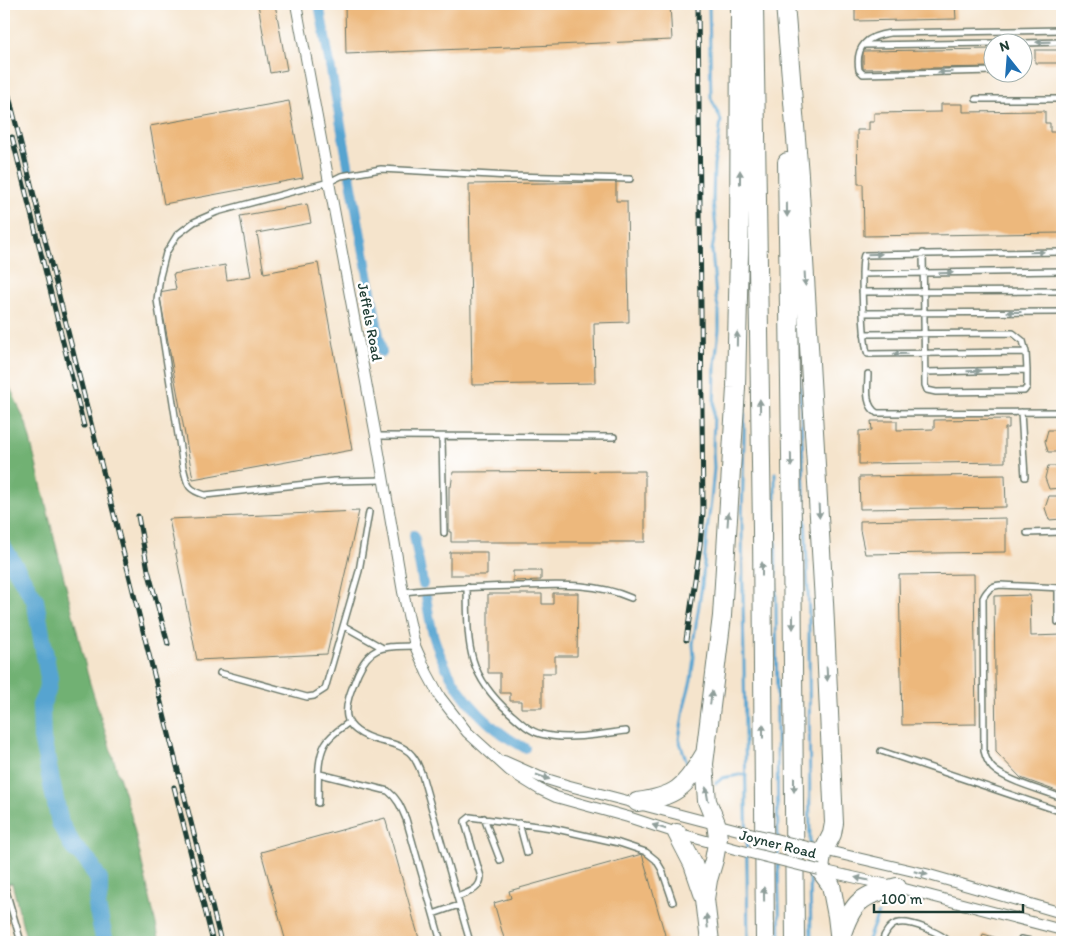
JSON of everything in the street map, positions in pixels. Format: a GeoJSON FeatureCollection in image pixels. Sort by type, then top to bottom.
{"type":"FeatureCollection","features":[{"type":"Feature","properties":{"kind":"highway"},"geometry":{"type":"LineString","coordinates":[[705,899],[718,838],[716,823],[706,794],[704,755],[722,616],[736,388],[740,253],[740,4]]}},
{"type":"Feature","properties":{"kind":"highway"},"geometry":{"type":"LineString","coordinates":[[754,4],[762,528],[765,942]]}},
{"type":"Feature","properties":{"kind":"highway"},"geometry":{"type":"LineString","coordinates":[[785,4],[799,175],[824,602],[834,823],[832,834],[819,849],[819,870],[831,885],[840,942]]}},
{"type":"Feature","properties":{"kind":"highway"},"geometry":{"type":"LineString","coordinates":[[785,4],[795,942]]}},
{"type":"Feature","properties":{"kind":"highway"},"geometry":{"type":"LineString","coordinates":[[637,802],[657,799],[671,794],[680,788],[690,779],[704,755]]}},
{"type":"Feature","properties":{"kind":"highway"},"geometry":{"type":"LineString","coordinates":[[676,833],[693,864],[705,899],[710,942]]}},
{"type":"Feature","properties":{"kind":"highway"},"geometry":{"type":"LineString","coordinates":[[840,942],[849,916],[858,902],[868,895],[897,887]]}},
{"type":"Feature","properties":{"kind":"street","name":"Jeffels Road"},"geometry":{"type":"LineString","coordinates":[[296,4],[403,592],[415,646]]}},
{"type":"Feature","properties":{"kind":"street","name":"Joyner Road"},"geometry":{"type":"LineString","coordinates":[[415,646],[440,697],[467,732],[510,771],[538,789],[556,797],[718,845],[897,887],[1062,930]]}},
{"type":"Feature","properties":{"kind":"street","name":"Joyner Road"},"geometry":{"type":"LineString","coordinates":[[498,759],[540,777],[742,831],[926,874],[1062,913]]}},
{"type":"Feature","properties":{"kind":"lane"},"geometry":{"type":"LineString","coordinates":[[984,71],[863,74],[859,70],[857,61],[858,53],[864,44],[881,34],[890,32],[1062,30]]}},
{"type":"Feature","properties":{"kind":"lane"},"geometry":{"type":"LineString","coordinates":[[1034,43],[1062,42]]}},
{"type":"Feature","properties":{"kind":"lane"},"geometry":{"type":"LineString","coordinates":[[864,44],[984,44]]}},
{"type":"Feature","properties":{"kind":"lane"},"geometry":{"type":"LineString","coordinates":[[976,99],[1062,99]]}},
{"type":"Feature","properties":{"kind":"lane"},"geometry":{"type":"LineString","coordinates":[[384,480],[334,481],[205,496],[193,491],[188,484],[183,467],[157,300],[160,276],[166,253],[177,235],[194,222],[217,212],[329,182],[341,176],[381,169],[510,176],[630,179]]}},
{"type":"Feature","properties":{"kind":"lane"},"geometry":{"type":"LineString","coordinates":[[1026,352],[868,354],[864,334],[862,260],[864,255],[1062,252]]}},
{"type":"Feature","properties":{"kind":"lane"},"geometry":{"type":"LineString","coordinates":[[864,334],[924,334],[1013,333],[1023,341],[1026,352],[1027,387],[1024,391],[931,392],[927,390],[925,385],[924,334],[924,253]]}},
{"type":"Feature","properties":{"kind":"lane"},"geometry":{"type":"LineString","coordinates":[[862,274],[1062,271]]}},
{"type":"Feature","properties":{"kind":"lane"},"geometry":{"type":"LineString","coordinates":[[862,292],[1062,291]]}},
{"type":"Feature","properties":{"kind":"lane"},"geometry":{"type":"LineString","coordinates":[[864,313],[1062,312]]}},
{"type":"Feature","properties":{"kind":"lane"},"geometry":{"type":"LineString","coordinates":[[925,372],[1027,370]]}},
{"type":"Feature","properties":{"kind":"lane"},"geometry":{"type":"LineString","coordinates":[[868,374],[869,403],[873,410],[877,412],[1062,412]]}},
{"type":"Feature","properties":{"kind":"lane"},"geometry":{"type":"LineString","coordinates":[[1021,412],[1025,477]]}},
{"type":"Feature","properties":{"kind":"lane"},"geometry":{"type":"LineString","coordinates":[[376,436],[614,437]]}},
{"type":"Feature","properties":{"kind":"lane"},"geometry":{"type":"LineString","coordinates":[[442,436],[444,534]]}},
{"type":"Feature","properties":{"kind":"lane"},"geometry":{"type":"LineString","coordinates":[[220,673],[308,698],[325,689],[328,685],[359,571],[369,512]]}},
{"type":"Feature","properties":{"kind":"lane"},"geometry":{"type":"LineString","coordinates":[[1027,533],[1062,532]]}},
{"type":"Feature","properties":{"kind":"lane"},"geometry":{"type":"LineString","coordinates":[[1058,622],[1060,588],[1000,585],[994,586],[986,592],[983,598],[984,751],[989,764],[995,771],[1062,798]]}},
{"type":"Feature","properties":{"kind":"lane"},"geometry":{"type":"LineString","coordinates":[[403,592],[467,587],[586,586],[603,588],[631,598]]}},
{"type":"Feature","properties":{"kind":"lane"},"geometry":{"type":"LineString","coordinates":[[467,587],[468,637],[472,660],[481,681],[496,700],[528,728],[540,734],[572,736],[626,731]]}},
{"type":"Feature","properties":{"kind":"lane"},"geometry":{"type":"LineString","coordinates":[[344,626],[381,647],[415,646]]}},
{"type":"Feature","properties":{"kind":"lane"},"geometry":{"type":"LineString","coordinates":[[381,647],[361,665],[347,707],[348,723],[357,732],[366,737],[402,747],[410,753],[417,763],[470,942]]}},
{"type":"Feature","properties":{"kind":"lane"},"geometry":{"type":"LineString","coordinates":[[318,803],[321,757],[325,744],[348,723]]}},
{"type":"Feature","properties":{"kind":"lane"},"geometry":{"type":"LineString","coordinates":[[881,751],[1062,812]]}},
{"type":"Feature","properties":{"kind":"lane"},"geometry":{"type":"LineString","coordinates":[[320,774],[388,791],[395,796],[406,819],[442,942]]}},
{"type":"Feature","properties":{"kind":"lane"},"geometry":{"type":"LineString","coordinates":[[457,897],[474,890],[480,882],[480,876],[465,826],[465,821],[470,817],[552,828],[619,843],[646,852],[656,860],[662,870],[673,902]]}},
{"type":"Feature","properties":{"kind":"lane"},"geometry":{"type":"LineString","coordinates":[[484,818],[500,860]]}},
{"type":"Feature","properties":{"kind":"lane"},"geometry":{"type":"LineString","coordinates":[[519,823],[527,853]]}},
{"type":"Feature","properties":{"kind":"lane"},"geometry":{"type":"LineString","coordinates":[[4,884],[21,942]]}},
{"type":"Feature","properties":{"kind":"lane"},"geometry":{"type":"LineString","coordinates":[[433,914],[459,905]]}},
{"type":"Feature","properties":{"kind":"lane"},"geometry":{"type":"LineString","coordinates":[[882,942],[886,932],[892,926],[901,922],[929,930],[949,942]]}},
{"type":"Feature","properties":{"kind":"lane"},"geometry":{"type":"LineString","coordinates":[[1021,939],[1035,942]]}},
{"type":"Feature","properties":{"kind":"green space"},"geometry":{"type":"Polygon","coordinates":[[[4,374],[26,423],[89,680],[131,815],[160,942],[27,942],[12,883],[7,884],[4,875],[4,374]]]}},
{"type":"Feature","properties":{"kind":"building"},"geometry":{"type":"Polygon","coordinates":[[[258,4],[275,4],[287,70],[270,73],[258,4]]]}},
{"type":"Feature","properties":{"kind":"building"},"geometry":{"type":"Polygon","coordinates":[[[345,4],[670,4],[672,40],[346,54],[345,4]]]}},
{"type":"Feature","properties":{"kind":"building"},"geometry":{"type":"Polygon","coordinates":[[[855,4],[955,4],[956,19],[855,21],[855,4]]]}},
{"type":"Feature","properties":{"kind":"building"},"geometry":{"type":"Polygon","coordinates":[[[984,49],[984,67],[863,69],[863,51],[984,49]]]}},
{"type":"Feature","properties":{"kind":"building"},"geometry":{"type":"Polygon","coordinates":[[[1035,50],[1062,50],[1062,63],[1035,63],[1035,50]]]}},
{"type":"Feature","properties":{"kind":"building"},"geometry":{"type":"Polygon","coordinates":[[[289,101],[303,178],[164,204],[150,126],[289,101]]]}},
{"type":"Feature","properties":{"kind":"building"},"geometry":{"type":"Polygon","coordinates":[[[941,104],[963,104],[963,112],[1045,111],[1045,123],[1050,123],[1050,132],[1062,132],[1062,233],[864,236],[863,184],[858,184],[857,130],[869,130],[869,122],[874,122],[874,113],[941,112],[941,104]]]}},
{"type":"Feature","properties":{"kind":"building"},"geometry":{"type":"Polygon","coordinates":[[[616,182],[616,201],[627,201],[629,322],[594,323],[595,383],[472,385],[469,184],[616,182]]]}},
{"type":"Feature","properties":{"kind":"building"},"geometry":{"type":"Polygon","coordinates":[[[307,204],[311,223],[257,233],[264,273],[318,263],[352,450],[193,479],[159,292],[176,289],[173,274],[225,265],[227,280],[251,276],[240,216],[307,204]]]}},
{"type":"Feature","properties":{"kind":"building"},"geometry":{"type":"Polygon","coordinates":[[[1009,419],[1009,428],[1005,428],[1005,462],[859,464],[859,431],[872,430],[871,421],[897,421],[897,430],[934,429],[934,420],[1009,419]]]}},
{"type":"Feature","properties":{"kind":"building"},"geometry":{"type":"Polygon","coordinates":[[[1048,430],[1062,430],[1062,452],[1048,452],[1045,441],[1048,430]]]}},
{"type":"Feature","properties":{"kind":"building"},"geometry":{"type":"Polygon","coordinates":[[[1048,466],[1062,466],[1062,488],[1049,489],[1045,478],[1048,466]]]}},
{"type":"Feature","properties":{"kind":"building"},"geometry":{"type":"Polygon","coordinates":[[[645,471],[645,542],[451,542],[451,532],[449,532],[449,487],[451,487],[453,472],[645,471]]]}},
{"type":"Feature","properties":{"kind":"building"},"geometry":{"type":"Polygon","coordinates":[[[1005,475],[1006,507],[860,509],[859,477],[1005,475]]]}},
{"type":"Feature","properties":{"kind":"building"},"geometry":{"type":"Polygon","coordinates":[[[1049,496],[1062,496],[1062,519],[1049,520],[1045,508],[1049,496]]]}},
{"type":"Feature","properties":{"kind":"building"},"geometry":{"type":"Polygon","coordinates":[[[359,511],[327,654],[197,660],[169,519],[359,511]]]}},
{"type":"Feature","properties":{"kind":"building"},"geometry":{"type":"Polygon","coordinates":[[[1006,518],[1006,552],[865,554],[860,530],[860,521],[1006,518]]]}},
{"type":"Feature","properties":{"kind":"building"},"geometry":{"type":"Polygon","coordinates":[[[450,552],[487,552],[487,575],[450,575],[450,552]]]}},
{"type":"Feature","properties":{"kind":"building"},"geometry":{"type":"Polygon","coordinates":[[[513,571],[541,571],[541,580],[513,581],[513,571]]]}},
{"type":"Feature","properties":{"kind":"building"},"geometry":{"type":"Polygon","coordinates":[[[974,574],[976,724],[902,725],[899,575],[974,574]]]}},
{"type":"Feature","properties":{"kind":"building"},"geometry":{"type":"Polygon","coordinates":[[[553,593],[578,593],[577,656],[555,656],[555,673],[542,673],[542,708],[521,708],[521,701],[510,701],[510,693],[500,693],[500,673],[488,673],[488,594],[542,594],[542,604],[553,604],[553,593]]]}},
{"type":"Feature","properties":{"kind":"building"},"geometry":{"type":"Polygon","coordinates":[[[1030,595],[1031,636],[1062,635],[1062,793],[1021,778],[996,752],[994,596],[1030,595]]]}},
{"type":"Feature","properties":{"kind":"building"},"geometry":{"type":"Polygon","coordinates":[[[385,818],[420,942],[286,942],[261,852],[385,818]]]}},
{"type":"Feature","properties":{"kind":"building"},"geometry":{"type":"Polygon","coordinates":[[[642,854],[667,942],[505,942],[494,903],[511,898],[509,891],[642,854]]]}},
{"type":"Feature","properties":{"kind":"building"},"geometry":{"type":"Polygon","coordinates":[[[4,899],[10,924],[4,925],[4,899]]]}},
{"type":"Feature","properties":{"kind":"building"},"geometry":{"type":"Polygon","coordinates":[[[983,934],[1012,942],[981,942],[983,934]]]}},
{"type":"Feature","properties":{"kind":"waterway"},"geometry":{"type":"LineString","coordinates":[[319,4],[382,352]]}},
{"type":"Feature","properties":{"kind":"waterway"},"geometry":{"type":"LineString","coordinates":[[690,765],[686,760],[679,739],[691,680],[694,657],[693,644],[702,585],[711,501],[714,468],[715,364],[719,330],[719,311],[712,250],[716,229],[713,202],[714,164],[721,120],[711,98],[709,4]]}},
{"type":"Feature","properties":{"kind":"waterway"},"geometry":{"type":"LineString","coordinates":[[798,336],[809,616],[810,865]]}},
{"type":"Feature","properties":{"kind":"waterway"},"geometry":{"type":"LineString","coordinates":[[745,389],[742,526],[748,942]]}},
{"type":"Feature","properties":{"kind":"waterway"},"geometry":{"type":"LineString","coordinates":[[775,473],[778,857]]}},
{"type":"Feature","properties":{"kind":"waterway"},"geometry":{"type":"LineString","coordinates":[[414,535],[423,584]]}},
{"type":"Feature","properties":{"kind":"waterway"},"geometry":{"type":"LineString","coordinates":[[4,549],[35,600],[49,678],[47,691],[41,705],[42,738],[60,823],[74,848],[88,861],[99,880],[97,907],[105,942]]}},
{"type":"Feature","properties":{"kind":"waterway"},"geometry":{"type":"LineString","coordinates":[[426,596],[434,638],[448,672],[469,702],[494,728],[525,748]]}},
{"type":"Feature","properties":{"kind":"waterway"},"geometry":{"type":"LineString","coordinates":[[716,783],[722,778],[742,774],[746,776]]}},
{"type":"Feature","properties":{"kind":"waterway"},"geometry":{"type":"LineString","coordinates":[[778,863],[780,942]]}},
{"type":"Feature","properties":{"kind":"waterway"},"geometry":{"type":"LineString","coordinates":[[810,871],[811,942]]}},
{"type":"Feature","properties":{"kind":"waterway"},"geometry":{"type":"LineString","coordinates":[[867,942],[878,914]]}},
{"type":"Feature","properties":{"kind":"railway"},"geometry":{"type":"LineString","coordinates":[[686,640],[700,546],[703,512],[698,4]]}},
{"type":"Feature","properties":{"kind":"railway"},"geometry":{"type":"LineString","coordinates":[[4,76],[221,942]]}},
{"type":"Feature","properties":{"kind":"railway"},"geometry":{"type":"LineString","coordinates":[[12,137],[84,426]]}},
{"type":"Feature","properties":{"kind":"railway"},"geometry":{"type":"LineString","coordinates":[[138,516],[148,570],[168,644]]}},
{"type":"Feature","properties":{"kind":"railway"},"geometry":{"type":"LineString","coordinates":[[174,787],[213,942]]}}]}
